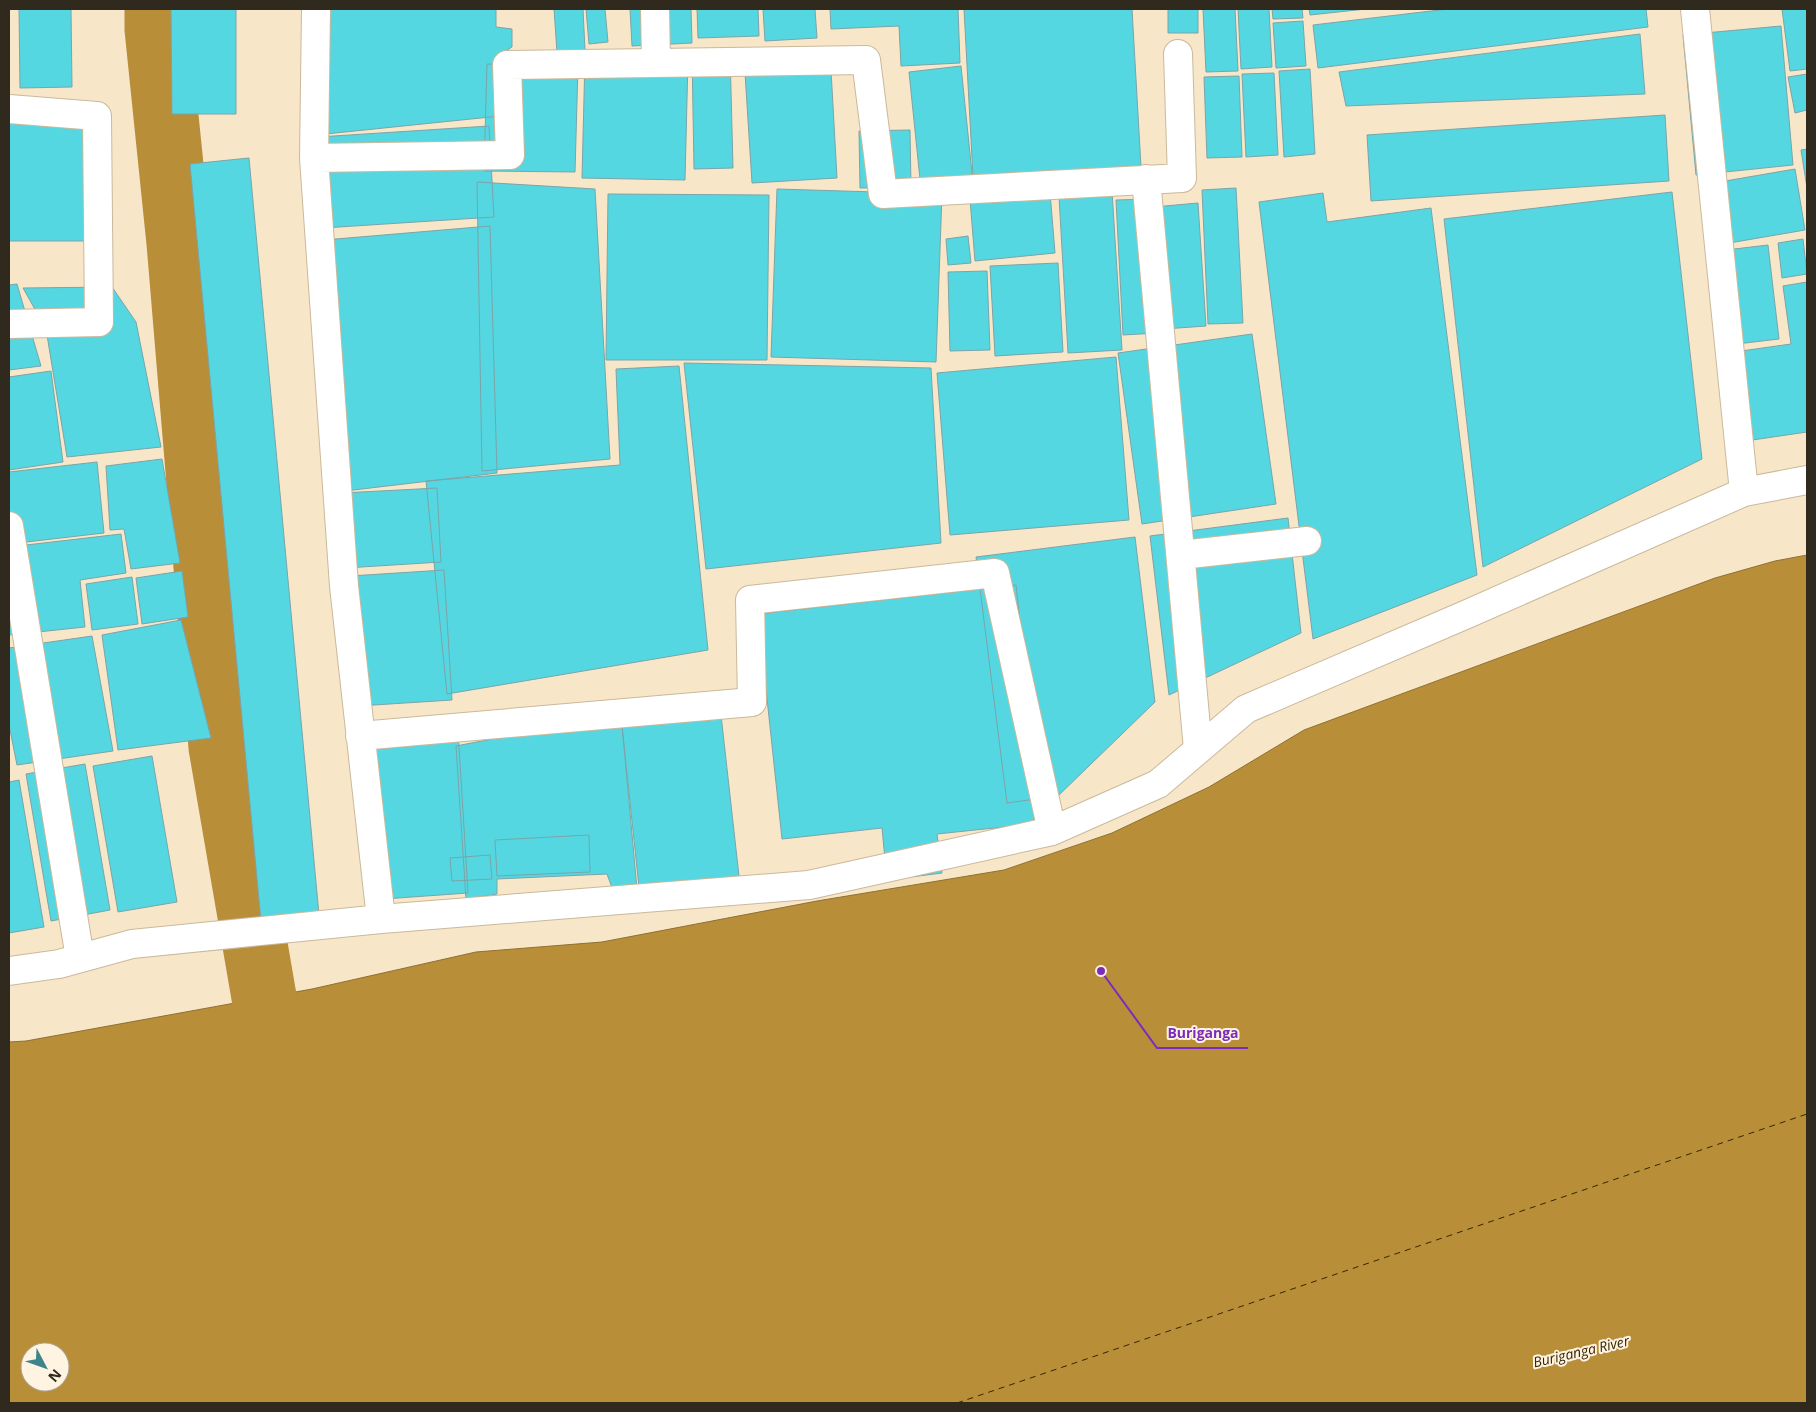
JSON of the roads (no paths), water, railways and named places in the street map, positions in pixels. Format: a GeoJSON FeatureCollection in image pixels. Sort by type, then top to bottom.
{"type":"FeatureCollection","features":[{"type":"Feature","properties":{"kind":"street"},"geometry":{"type":"LineString","coordinates":[[316,9],[314,158],[344,586],[381,919]]}},
{"type":"Feature","properties":{"kind":"street"},"geometry":{"type":"LineString","coordinates":[[655,9],[656,62]]}},
{"type":"Feature","properties":{"kind":"street"},"geometry":{"type":"LineString","coordinates":[[1695,9],[1744,492]]}},
{"type":"Feature","properties":{"kind":"street"},"geometry":{"type":"LineString","coordinates":[[314,158],[510,155],[507,65],[866,60],[883,194],[1182,178],[1178,54]]}},
{"type":"Feature","properties":{"kind":"street"},"geometry":{"type":"LineString","coordinates":[[9,109],[97,116],[99,322],[9,324]]}},
{"type":"Feature","properties":{"kind":"street"},"geometry":{"type":"LineString","coordinates":[[1146,180],[1198,749]]}},
{"type":"Feature","properties":{"kind":"street"},"geometry":{"type":"LineString","coordinates":[[9,971],[58,964],[132,944],[381,919],[809,885],[1052,832],[1158,784],[1246,709],[1744,492],[1807,480]]}},
{"type":"Feature","properties":{"kind":"street"},"geometry":{"type":"LineString","coordinates":[[9,526],[80,958]]}},
{"type":"Feature","properties":{"kind":"street"},"geometry":{"type":"LineString","coordinates":[[1181,555],[1307,541]]}},
{"type":"Feature","properties":{"kind":"street"},"geometry":{"type":"LineString","coordinates":[[360,736],[752,702],[750,600],[995,573],[1052,832]]}},
{"type":"Feature","properties":{"kind":"water","name":"Buriganga River"},"geometry":{"type":"Polygon","coordinates":[[[1807,555],[1807,1403],[9,1403],[9,1042],[26,1041],[312,989],[476,952],[602,942],[817,901],[1004,870],[1112,833],[1209,787],[1304,730],[1715,578],[1775,561],[1807,555]]]}},
{"type":"Feature","properties":{"kind":"waterway"},"geometry":{"type":"LineString","coordinates":[[157,9],[157,29],[179,243],[221,747],[264,997],[282,1086]]}},
{"type":"Feature","properties":{"kind":"place","name":"Buriganga"},"geometry":{"type":"Point","coordinates":[1101,971]}}]}
